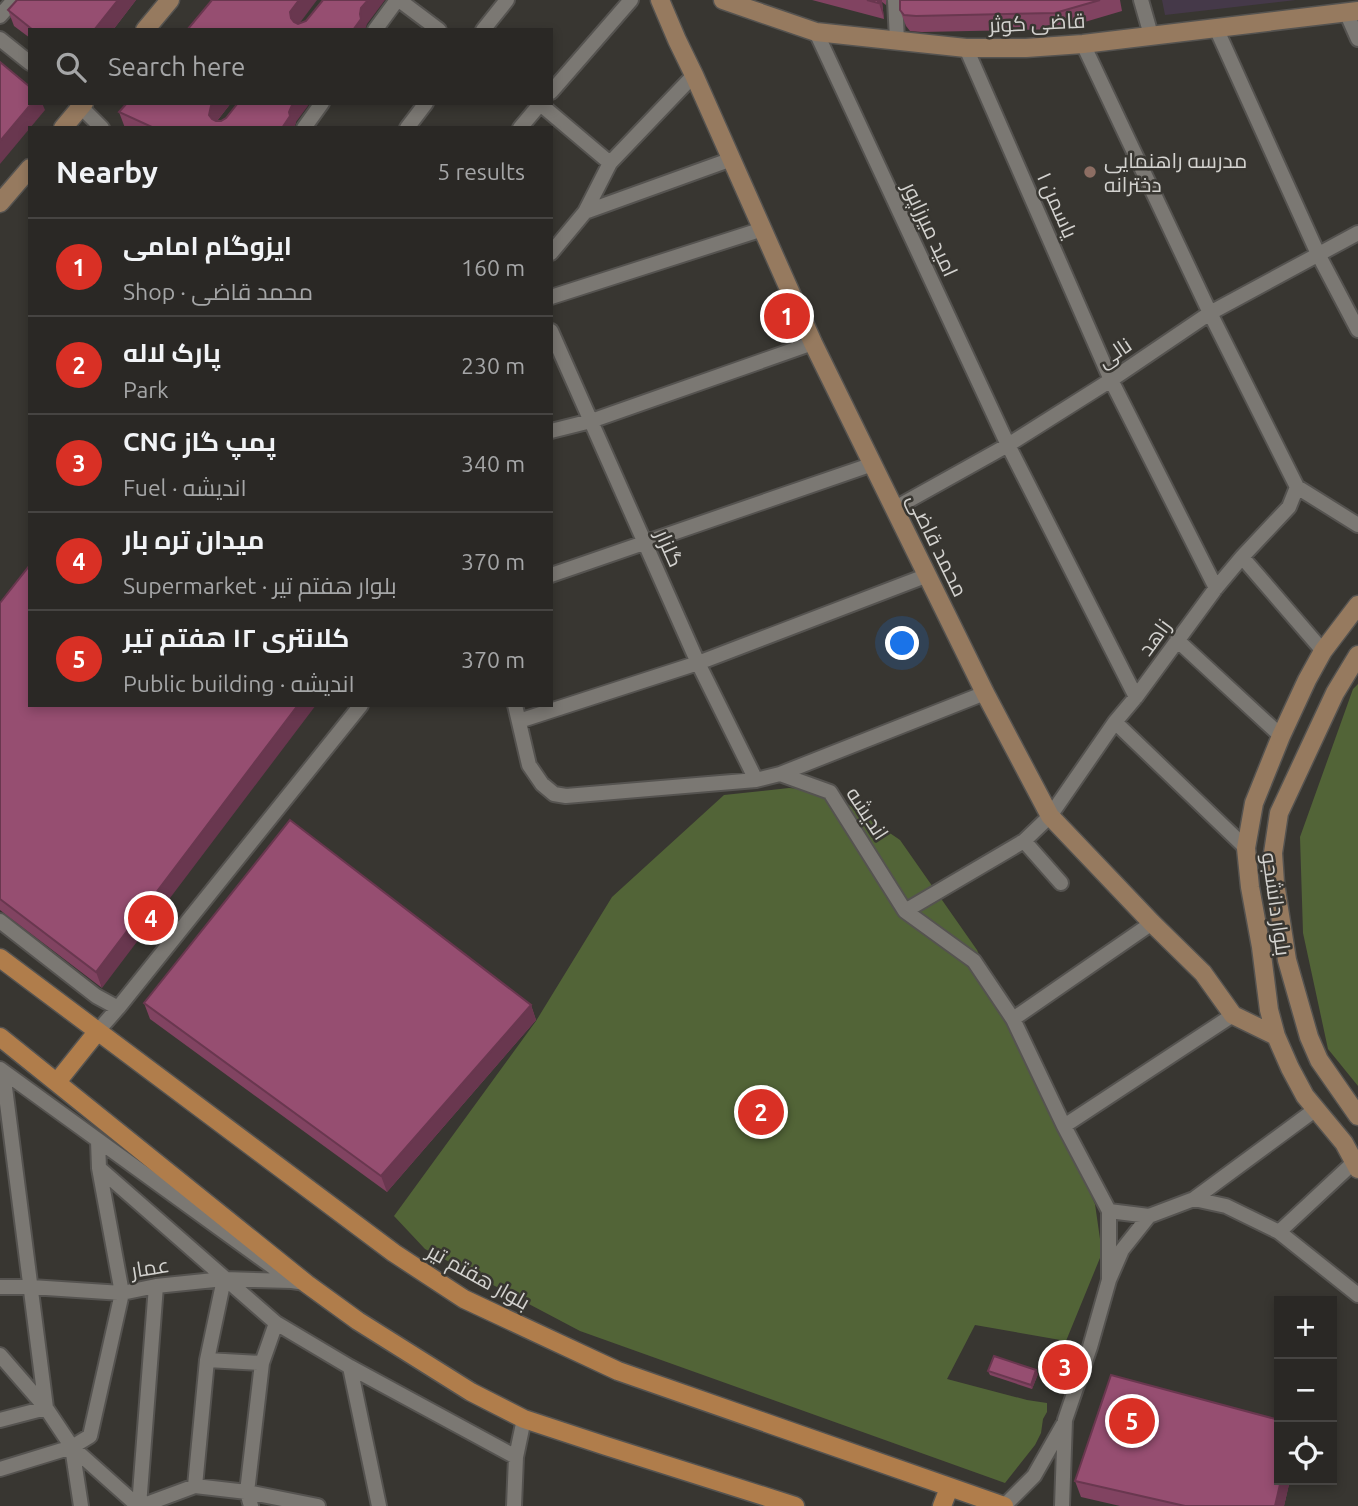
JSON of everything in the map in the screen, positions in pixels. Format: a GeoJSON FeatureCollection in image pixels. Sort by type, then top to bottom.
{"type":"FeatureCollection","features":[{"type":"Feature","properties":{"kind":"main road"},"geometry":{"type":"LineString","coordinates":[[147,28],[170,0]]}},
{"type":"Feature","properties":{"kind":"main road","name":"محمد قاضی"},"geometry":{"type":"LineString","coordinates":[[660,0],[813,342],[985,693],[1049,816],[1203,973],[1233,1016]]}},
{"type":"Feature","properties":{"kind":"main road","name":"قاضی کوثر"},"geometry":{"type":"LineString","coordinates":[[723,0],[816,32],[966,48],[1083,44],[1352,12]]}},
{"type":"Feature","properties":{"kind":"main road"},"geometry":{"type":"LineString","coordinates":[[64,126],[80,105]]}},
{"type":"Feature","properties":{"kind":"main road"},"geometry":{"type":"LineString","coordinates":[[0,203],[28,169]]}},
{"type":"Feature","properties":{"kind":"main road","name":"بلوار دانشجو"},"geometry":{"type":"LineString","coordinates":[[1356,1166],[1343,1143],[1305,1096],[1276,1036],[1269,1010],[1246,848],[1254,803],[1281,736],[1324,651],[1358,605]]}},
{"type":"Feature","properties":{"kind":"main road","name":"بلوار دانشجو"},"geometry":{"type":"LineString","coordinates":[[1358,655],[1335,692],[1279,813],[1273,853],[1287,960],[1309,1037],[1319,1060],[1358,1115]]}},
{"type":"Feature","properties":{"kind":"main road","name":"بلوار هفتم تیر"},"geometry":{"type":"LineString","coordinates":[[0,958],[394,1253],[464,1298],[618,1371],[1004,1506]]}},
{"type":"Feature","properties":{"kind":"main road"},"geometry":{"type":"LineString","coordinates":[[1233,1016],[1276,1036]]}},
{"type":"Feature","properties":{"kind":"main road"},"geometry":{"type":"LineString","coordinates":[[57,1082],[97,1032]]}},
{"type":"Feature","properties":{"kind":"main road"},"geometry":{"type":"LineString","coordinates":[[0,1037],[299,1282],[460,1385],[524,1419],[795,1506]]}},
{"type":"Feature","properties":{"kind":"main road"},"geometry":{"type":"LineString","coordinates":[[942,1506],[949,1488]]}},
{"type":"Feature","properties":{"kind":"street"},"geometry":{"type":"LineString","coordinates":[[0,16],[14,0]]}},
{"type":"Feature","properties":{"kind":"street"},"geometry":{"type":"LineString","coordinates":[[377,28],[398,0],[436,28]]}},
{"type":"Feature","properties":{"kind":"street"},"geometry":{"type":"LineString","coordinates":[[486,28],[507,0]]}},
{"type":"Feature","properties":{"kind":"street"},"geometry":{"type":"LineString","coordinates":[[553,90],[631,0]]}},
{"type":"Feature","properties":{"kind":"street"},"geometry":{"type":"LineString","coordinates":[[895,0],[897,40]]}},
{"type":"Feature","properties":{"kind":"street"},"geometry":{"type":"LineString","coordinates":[[1141,0],[1151,35]]}},
{"type":"Feature","properties":{"kind":"street"},"geometry":{"type":"LineString","coordinates":[[1352,12],[1358,39]]}},
{"type":"Feature","properties":{"kind":"street"},"geometry":{"type":"LineString","coordinates":[[1216,28],[1318,254],[1358,330]]}},
{"type":"Feature","properties":{"kind":"street","name":"امید میرزاپور"},"geometry":{"type":"LineString","coordinates":[[816,32],[1009,444],[1136,697]]}},
{"type":"Feature","properties":{"kind":"street"},"geometry":{"type":"LineString","coordinates":[[0,39],[28,62]]}},
{"type":"Feature","properties":{"kind":"street"},"geometry":{"type":"LineString","coordinates":[[1083,44],[1210,313],[1297,487],[1358,525]]}},
{"type":"Feature","properties":{"kind":"street","name":"یاسمن ۱"},"geometry":{"type":"LineString","coordinates":[[966,48],[1111,380],[1216,588]]}},
{"type":"Feature","properties":{"kind":"street"},"geometry":{"type":"LineString","coordinates":[[553,251],[585,212],[610,163],[694,75]]}},
{"type":"Feature","properties":{"kind":"street"},"geometry":{"type":"LineString","coordinates":[[82,105],[101,126]]}},
{"type":"Feature","properties":{"kind":"street"},"geometry":{"type":"LineString","coordinates":[[305,126],[320,105]]}},
{"type":"Feature","properties":{"kind":"street"},"geometry":{"type":"LineString","coordinates":[[409,126],[424,105]]}},
{"type":"Feature","properties":{"kind":"street"},"geometry":{"type":"LineString","coordinates":[[522,126],[539,105]]}},
{"type":"Feature","properties":{"kind":"street"},"geometry":{"type":"LineString","coordinates":[[541,105],[610,163]]}},
{"type":"Feature","properties":{"kind":"street"},"geometry":{"type":"LineString","coordinates":[[585,212],[732,159]]}},
{"type":"Feature","properties":{"kind":"street"},"geometry":{"type":"LineString","coordinates":[[553,296],[763,229]]}},
{"type":"Feature","properties":{"kind":"street","name":"نالی"},"geometry":{"type":"LineString","coordinates":[[895,508],[1009,444],[1210,313],[1358,233]]}},
{"type":"Feature","properties":{"kind":"street","name":"گلزار"},"geometry":{"type":"LineString","coordinates":[[553,336],[698,663],[755,780]]}},
{"type":"Feature","properties":{"kind":"street"},"geometry":{"type":"LineString","coordinates":[[553,430],[591,421],[813,342]]}},
{"type":"Feature","properties":{"kind":"street"},"geometry":{"type":"LineString","coordinates":[[553,574],[873,464]]}},
{"type":"Feature","properties":{"kind":"street","name":"زاهد"},"geometry":{"type":"LineString","coordinates":[[905,911],[1024,841],[1049,816],[1115,722],[1216,588],[1289,507],[1297,487]]}},
{"type":"Feature","properties":{"kind":"street"},"geometry":{"type":"LineString","coordinates":[[1242,557],[1324,651]]}},
{"type":"Feature","properties":{"kind":"street"},"geometry":{"type":"LineString","coordinates":[[519,721],[698,663],[928,575]]}},
{"type":"Feature","properties":{"kind":"street"},"geometry":{"type":"LineString","coordinates":[[1177,640],[1281,736]]}},
{"type":"Feature","properties":{"kind":"street"},"geometry":{"type":"LineString","coordinates":[[516,707],[529,765],[542,784],[554,794],[566,796],[755,780],[780,774],[985,693]]}},
{"type":"Feature","properties":{"kind":"street"},"geometry":{"type":"LineString","coordinates":[[97,1032],[358,707]]}},
{"type":"Feature","properties":{"kind":"street"},"geometry":{"type":"LineString","coordinates":[[1115,722],[1246,848]]}},
{"type":"Feature","properties":{"kind":"street","name":"اندیشه"},"geometry":{"type":"LineString","coordinates":[[780,774],[830,792],[905,911],[974,961],[1013,1019],[1109,1211]]}},
{"type":"Feature","properties":{"kind":"street"},"geometry":{"type":"LineString","coordinates":[[1024,841],[1061,883]]}},
{"type":"Feature","properties":{"kind":"street"},"geometry":{"type":"LineString","coordinates":[[0,921],[96,996],[118,1008]]}},
{"type":"Feature","properties":{"kind":"street"},"geometry":{"type":"LineString","coordinates":[[1013,1019],[1152,923]]}},
{"type":"Feature","properties":{"kind":"street"},"geometry":{"type":"LineString","coordinates":[[1065,1126],[1233,1016]]}},
{"type":"Feature","properties":{"kind":"street"},"geometry":{"type":"LineString","coordinates":[[1,1070],[299,1282]]}},
{"type":"Feature","properties":{"kind":"street"},"geometry":{"type":"LineString","coordinates":[[1,1070],[46,1408]]}},
{"type":"Feature","properties":{"kind":"street"},"geometry":{"type":"LineString","coordinates":[[1108,1280],[1109,1211],[1149,1216],[1194,1199],[1316,1110]]}},
{"type":"Feature","properties":{"kind":"street"},"geometry":{"type":"LineString","coordinates":[[0,1469],[72,1447],[90,1436],[122,1293],[99,1168],[98,1141]]}},
{"type":"Feature","properties":{"kind":"street"},"geometry":{"type":"LineString","coordinates":[[1279,1232],[1356,1166]]}},
{"type":"Feature","properties":{"kind":"street"},"geometry":{"type":"LineString","coordinates":[[99,1168],[276,1323],[350,1367],[516,1457]]}},
{"type":"Feature","properties":{"kind":"street"},"geometry":{"type":"LineString","coordinates":[[1194,1199],[1226,1206],[1279,1232],[1358,1295]]}},
{"type":"Feature","properties":{"kind":"street"},"geometry":{"type":"LineString","coordinates":[[1004,1506],[1034,1476],[1065,1420],[1090,1347],[1108,1280],[1122,1251],[1149,1216]]}},
{"type":"Feature","properties":{"kind":"street"},"geometry":{"type":"LineString","coordinates":[[195,1486],[207,1360],[224,1279]]}},
{"type":"Feature","properties":{"kind":"street","name":"عمار"},"geometry":{"type":"LineString","coordinates":[[0,1287],[122,1293],[156,1286],[224,1279],[299,1282]]}},
{"type":"Feature","properties":{"kind":"street"},"geometry":{"type":"LineString","coordinates":[[139,1506],[156,1286]]}},
{"type":"Feature","properties":{"kind":"street"},"geometry":{"type":"LineString","coordinates":[[249,1499],[262,1363],[276,1323]]}},
{"type":"Feature","properties":{"kind":"street"},"geometry":{"type":"LineString","coordinates":[[0,1355],[46,1408],[72,1447],[139,1506]]}},
{"type":"Feature","properties":{"kind":"street"},"geometry":{"type":"LineString","coordinates":[[207,1360],[262,1363]]}},
{"type":"Feature","properties":{"kind":"street"},"geometry":{"type":"LineString","coordinates":[[350,1367],[379,1506]]}},
{"type":"Feature","properties":{"kind":"street"},"geometry":{"type":"LineString","coordinates":[[0,1420],[46,1408]]}},
{"type":"Feature","properties":{"kind":"street"},"geometry":{"type":"LineString","coordinates":[[514,1506],[516,1457],[524,1419]]}},
{"type":"Feature","properties":{"kind":"street"},"geometry":{"type":"LineString","coordinates":[[1062,1506],[1065,1420]]}},
{"type":"Feature","properties":{"kind":"street"},"geometry":{"type":"LineString","coordinates":[[72,1447],[81,1506]]}},
{"type":"Feature","properties":{"kind":"street"},"geometry":{"type":"LineString","coordinates":[[139,1506],[195,1486],[249,1499],[318,1506]]}},
{"type":"Feature","properties":{"kind":"shaded area"},"geometry":{"type":"Polygon","coordinates":[[[1162,0],[1296,0],[1165,15],[1162,0]]]}},
{"type":"Feature","properties":{"kind":"green space"},"geometry":{"type":"Polygon","coordinates":[[[1358,684],[1358,1086],[1328,1049],[1303,933],[1300,837],[1353,689],[1358,684]]]}},
{"type":"Feature","properties":{"kind":"green space"},"geometry":{"type":"Polygon","coordinates":[[[789,788],[830,792],[900,840],[977,950],[1095,1204],[1102,1253],[1066,1341],[975,1325],[947,1379],[1047,1403],[1041,1433],[1035,1445],[1005,1483],[580,1331],[425,1249],[394,1216],[536,1021],[612,897],[724,795],[789,788]]]}},
{"type":"Feature","properties":{"kind":"building"},"geometry":{"type":"Polygon","coordinates":[[[17,0],[118,0],[96,28],[30,28],[8,10],[17,0]]]}},
{"type":"Feature","properties":{"kind":"building"},"geometry":{"type":"Polygon","coordinates":[[[212,0],[299,0],[290,12],[291,18],[298,24],[306,21],[323,0],[368,0],[361,8],[361,19],[354,28],[189,28],[212,0]]]}},
{"type":"Feature","properties":{"kind":"building"},"geometry":{"type":"Polygon","coordinates":[[[900,0],[1100,0],[1055,13],[916,16],[904,15],[900,10],[900,0]]]}},
{"type":"Feature","properties":{"kind":"building"},"geometry":{"type":"Polygon","coordinates":[[[0,62],[28,85],[28,105],[30,105],[0,141],[0,62]]]}},
{"type":"Feature","properties":{"kind":"building"},"geometry":{"type":"Polygon","coordinates":[[[125,105],[212,105],[209,115],[216,121],[221,121],[236,105],[292,105],[290,116],[283,126],[150,126],[119,112],[125,105]]]}},
{"type":"Feature","properties":{"kind":"building"},"geometry":{"type":"Polygon","coordinates":[[[28,568],[28,707],[296,707],[96,972],[0,899],[0,603],[28,568]]]}},
{"type":"Feature","properties":{"kind":"building"},"geometry":{"type":"Polygon","coordinates":[[[290,820],[531,1005],[381,1176],[144,1003],[290,820]]]}},
{"type":"Feature","properties":{"kind":"building"},"geometry":{"type":"Polygon","coordinates":[[[994,1356],[1036,1370],[1031,1385],[988,1371],[994,1356]]]}},
{"type":"Feature","properties":{"kind":"building"},"geometry":{"type":"Polygon","coordinates":[[[1111,1375],[1274,1419],[1274,1485],[1280,1485],[1275,1506],[1185,1506],[1075,1481],[1111,1375]]]}},
{"type":"Feature","properties":{"kind":"place","name":"مدرسه راهنمایی دخترانه"},"geometry":{"type":"Point","coordinates":[1090,172]}},
{"type":"Feature","properties":{"kind":"place","name":"ایزوگام امامی"},"geometry":{"type":"Point","coordinates":[787,316]}},
{"type":"Feature","properties":{"kind":"place","name":"میدان تره بار"},"geometry":{"type":"Point","coordinates":[151,918]}},
{"type":"Feature","properties":{"kind":"place","name":"پارک لاله"},"geometry":{"type":"Point","coordinates":[761,1112]}},
{"type":"Feature","properties":{"kind":"place","name":"CNG پمپ گاز"},"geometry":{"type":"Point","coordinates":[1065,1367]}},
{"type":"Feature","properties":{"kind":"place","name":"کلانتری ۱۲ هفتم تیر"},"geometry":{"type":"Point","coordinates":[1132,1421]}}]}
